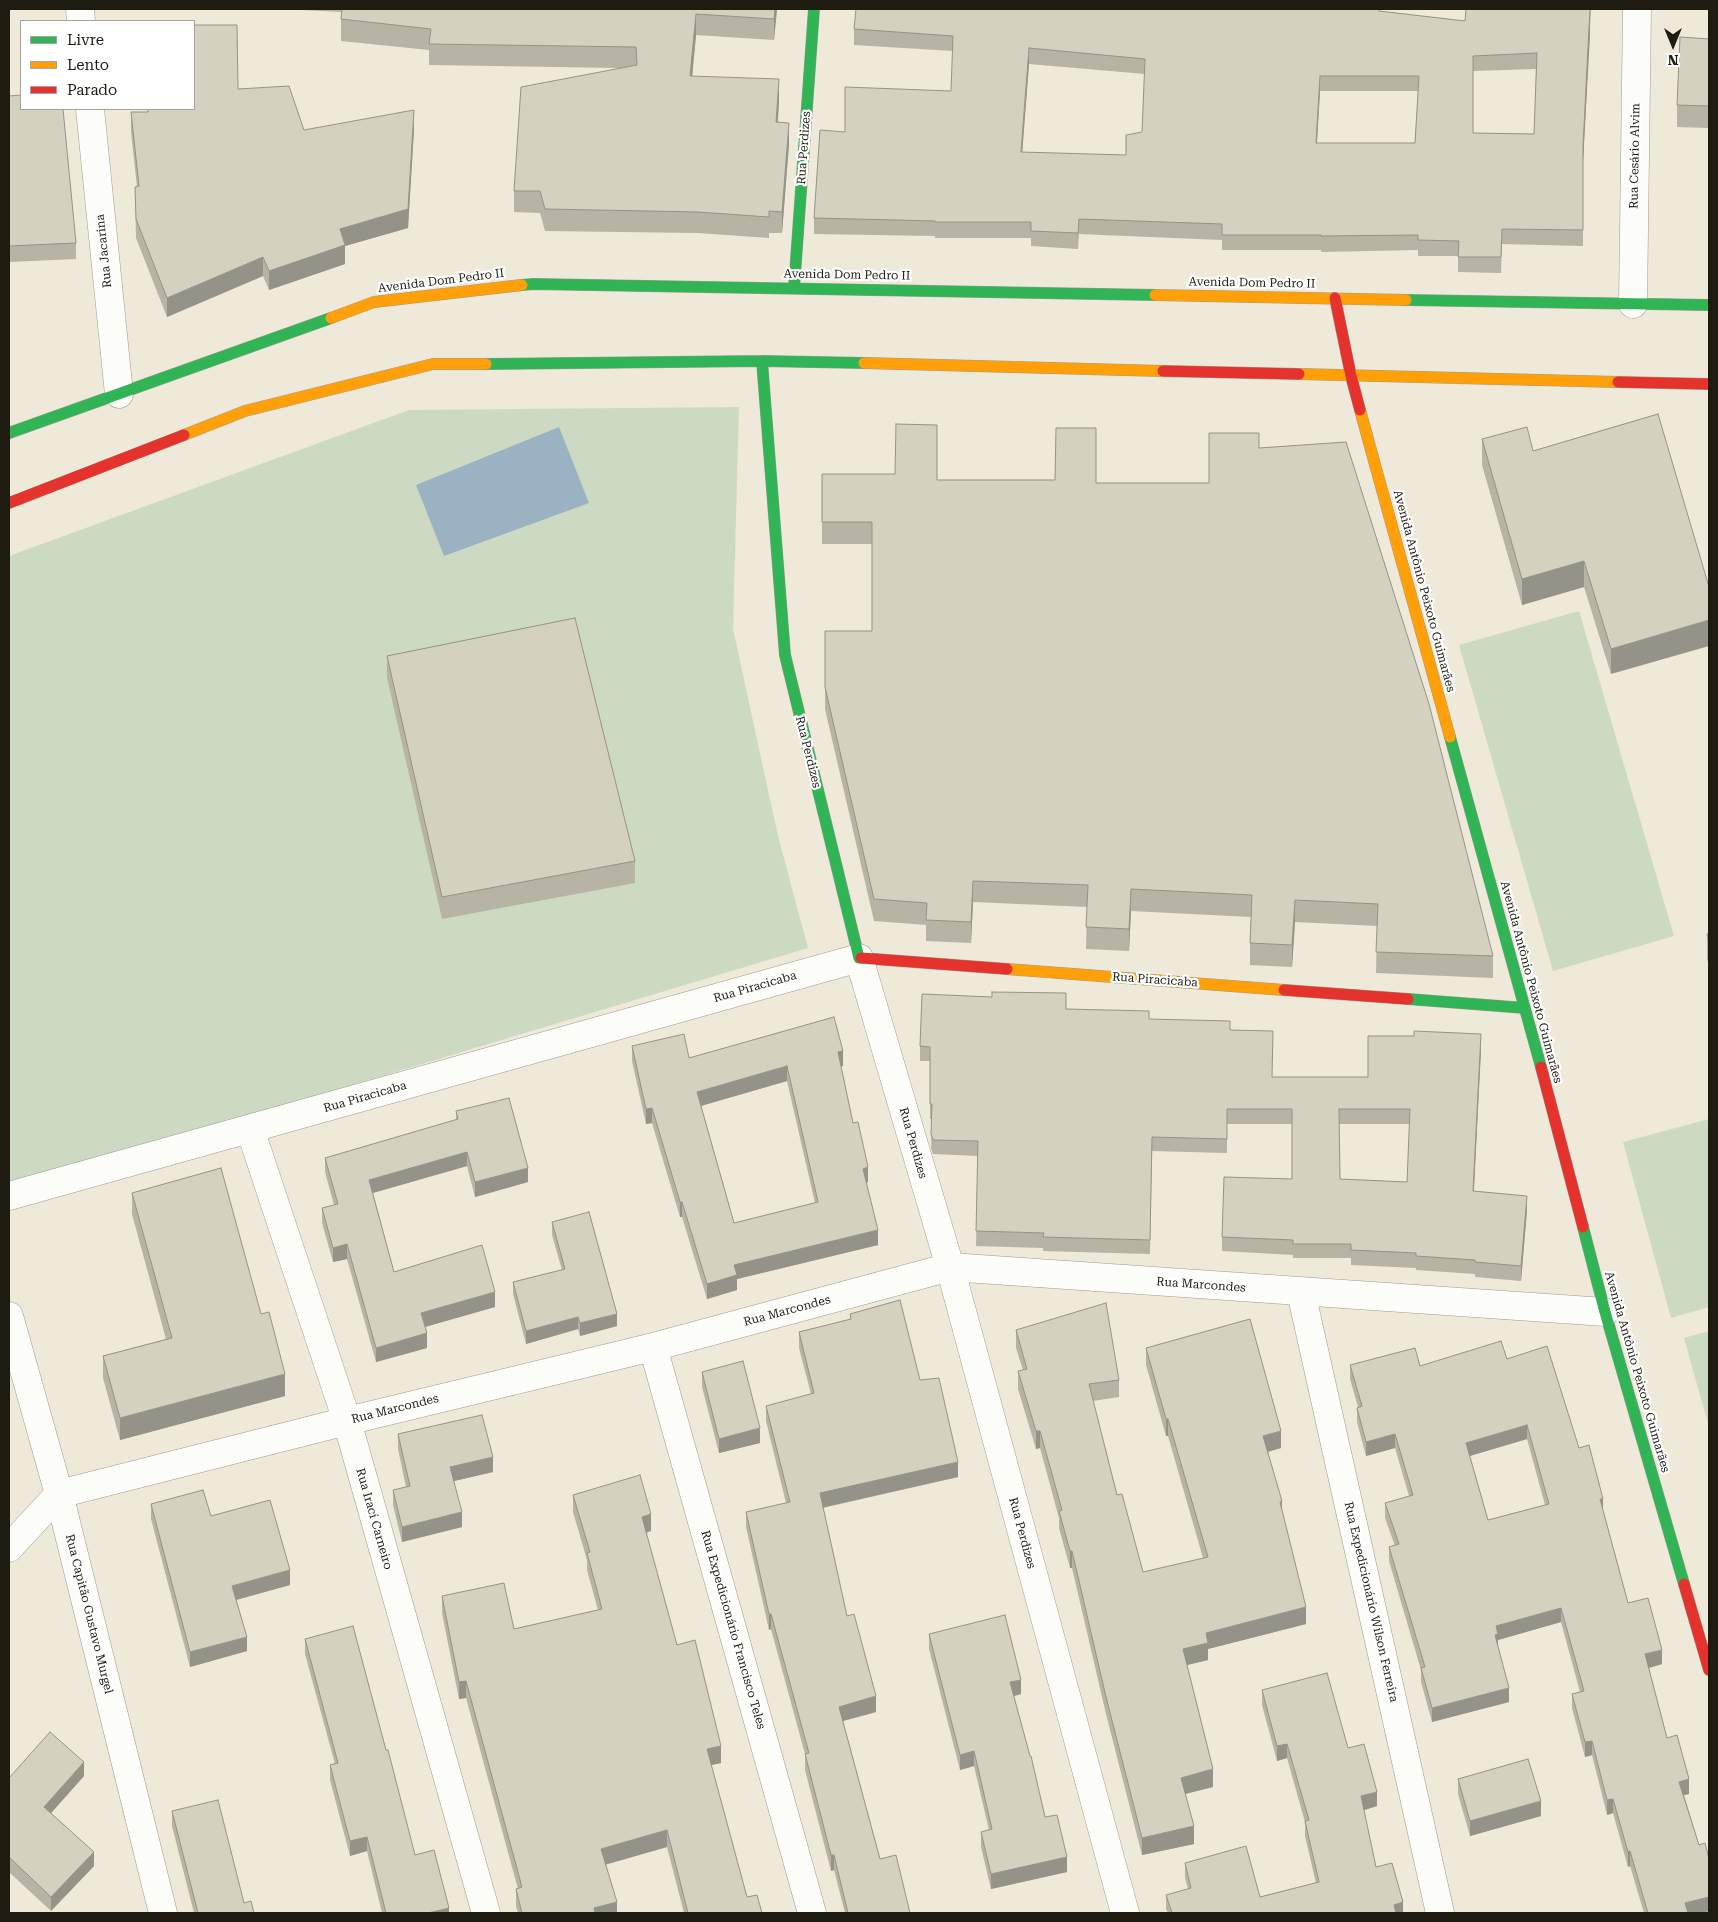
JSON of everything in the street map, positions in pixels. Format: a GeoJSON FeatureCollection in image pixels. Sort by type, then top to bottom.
{"type":"FeatureCollection","features":[{"type":"Feature","properties":{"kind":"main road","name":"Rua Perdizes"},"geometry":{"type":"LineString","coordinates":[[794,288],[814,9]]}},
{"type":"Feature","properties":{"kind":"main road","name":"Avenida Dom Pedro II"},"geometry":{"type":"LineString","coordinates":[[9,433],[374,302],[533,284],[1709,305]]}},
{"type":"Feature","properties":{"kind":"main road","name":"Avenida Antônio Peixoto Guimarães"},"geometry":{"type":"LineString","coordinates":[[1335,298],[1351,376],[1525,1008],[1605,1312],[1709,1670]]}},
{"type":"Feature","properties":{"kind":"main road","name":"Rua Perdizes"},"geometry":{"type":"LineString","coordinates":[[762,361],[784,655],[859,958]]}},
{"type":"Feature","properties":{"kind":"main road"},"geometry":{"type":"LineString","coordinates":[[9,503],[245,411],[433,364],[762,361],[1709,384]]}},
{"type":"Feature","properties":{"kind":"main road","name":"Rua Piracicaba"},"geometry":{"type":"LineString","coordinates":[[859,958],[1525,1008]]}},
{"type":"Feature","properties":{"kind":"street","name":"Rua Cesário Alvim"},"geometry":{"type":"LineString","coordinates":[[1633,304],[1637,9]]}},
{"type":"Feature","properties":{"kind":"street","name":"Rua Jacarina"},"geometry":{"type":"LineString","coordinates":[[90,110],[119,394]]}},
{"type":"Feature","properties":{"kind":"street","name":"Rua Piracicaba"},"geometry":{"type":"LineString","coordinates":[[9,1196],[859,958]]}},
{"type":"Feature","properties":{"kind":"street","name":"Rua Perdizes"},"geometry":{"type":"LineString","coordinates":[[859,958],[950,1267],[1125,1913]]}},
{"type":"Feature","properties":{"kind":"street","name":"Rua Irací Carneiro"},"geometry":{"type":"LineString","coordinates":[[250,1129],[347,1421],[486,1913]]}},
{"type":"Feature","properties":{"kind":"street","name":"Rua Marcondes"},"geometry":{"type":"LineString","coordinates":[[59,1494],[347,1421],[653,1347],[950,1267],[1605,1312]]}},
{"type":"Feature","properties":{"kind":"street","name":"Rua Expedicionário Wilson Ferreira"},"geometry":{"type":"LineString","coordinates":[[1301,1292],[1440,1913]]}},
{"type":"Feature","properties":{"kind":"street","name":"Rua Capitão Gustavo Murgel"},"geometry":{"type":"LineString","coordinates":[[9,1316],[59,1494],[163,1913]]}},
{"type":"Feature","properties":{"kind":"street","name":"Rua Expedicionário Francisco Teles"},"geometry":{"type":"LineString","coordinates":[[653,1347],[812,1913]]}},
{"type":"Feature","properties":{"kind":"street"},"geometry":{"type":"LineString","coordinates":[[9,1548],[59,1494]]}},
{"type":"Feature","properties":{"kind":"green space"},"geometry":{"type":"Polygon","coordinates":[[[739,407],[733,629],[778,836],[808,948],[9,1188],[9,556],[409,410],[739,407]]]}},
{"type":"Feature","properties":{"kind":"green space"},"geometry":{"type":"Polygon","coordinates":[[[1579,611],[1674,936],[1553,971],[1459,645],[1579,611]]]}},
{"type":"Feature","properties":{"kind":"green space"},"geometry":{"type":"Polygon","coordinates":[[[1709,1119],[1709,1307],[1671,1318],[1623,1142],[1709,1119]]]}},
{"type":"Feature","properties":{"kind":"green space"},"geometry":{"type":"Polygon","coordinates":[[[1709,1331],[1709,1427],[1684,1338],[1709,1331]]]}},
{"type":"Feature","properties":{"kind":"water"},"geometry":{"type":"Polygon","coordinates":[[[559,427],[589,503],[444,556],[416,485],[559,427]]]}},
{"type":"Feature","properties":{"kind":"building"},"geometry":{"type":"Polygon","coordinates":[[[342,9],[775,9],[774,19],[696,14],[690,76],[779,79],[776,122],[789,123],[782,212],[769,211],[769,217],[698,212],[545,209],[540,191],[514,191],[521,87],[637,65],[636,47],[429,44],[431,29],[341,19],[342,9]]]}},
{"type":"Feature","properties":{"kind":"building"},"geometry":{"type":"Polygon","coordinates":[[[856,9],[1379,9],[1379,11],[1465,21],[1466,9],[1590,9],[1583,146],[1583,230],[1502,229],[1501,257],[1458,257],[1459,241],[1418,240],[1418,235],[1222,235],[1222,224],[1079,219],[1078,233],[1031,231],[1031,222],[935,222],[814,218],[820,130],[845,132],[845,87],[951,91],[953,36],[854,29],[856,9]],[[1029,48],[1021,152],[1126,155],[1126,135],[1142,132],[1145,59],[1029,48]],[[1537,53],[1473,56],[1473,133],[1534,134],[1537,53]],[[1320,76],[1316,143],[1415,143],[1419,76],[1320,76]]]}},
{"type":"Feature","properties":{"kind":"building"},"geometry":{"type":"Polygon","coordinates":[[[195,25],[237,25],[238,89],[289,86],[304,130],[414,110],[408,209],[340,229],[345,245],[269,271],[263,257],[167,298],[136,219],[135,187],[139,186],[131,112],[148,112],[148,110],[195,110],[195,25]]]}},
{"type":"Feature","properties":{"kind":"building"},"geometry":{"type":"Polygon","coordinates":[[[1680,37],[1709,39],[1709,106],[1677,105],[1680,37]]]}},
{"type":"Feature","properties":{"kind":"building"},"geometry":{"type":"Polygon","coordinates":[[[20,95],[20,110],[63,110],[76,243],[9,246],[9,96],[20,95]]]}},
{"type":"Feature","properties":{"kind":"building"},"geometry":{"type":"Polygon","coordinates":[[[1658,414],[1709,587],[1709,620],[1611,649],[1584,561],[1522,579],[1482,439],[1527,427],[1533,451],[1658,414]]]}},
{"type":"Feature","properties":{"kind":"building"},"geometry":{"type":"Polygon","coordinates":[[[896,424],[937,425],[937,480],[1055,480],[1056,428],[1096,428],[1096,483],[1209,483],[1209,433],[1259,433],[1259,448],[1346,442],[1429,704],[1493,956],[1376,952],[1378,904],[1295,900],[1292,945],[1250,943],[1252,895],[1131,889],[1129,929],[1086,927],[1088,885],[973,881],[971,922],[926,920],[927,903],[874,899],[825,687],[825,631],[872,631],[872,522],[822,522],[822,474],[895,474],[896,424]]]}},
{"type":"Feature","properties":{"kind":"building"},"geometry":{"type":"Polygon","coordinates":[[[575,618],[635,861],[442,897],[387,656],[575,618]]]}},
{"type":"Feature","properties":{"kind":"building"},"geometry":{"type":"Polygon","coordinates":[[[992,992],[1066,993],[1066,1009],[1149,1011],[1149,1019],[1230,1021],[1230,1030],[1273,1031],[1272,1077],[1368,1077],[1368,1036],[1414,1036],[1414,1031],[1481,1034],[1473,1191],[1527,1196],[1521,1266],[1475,1262],[1475,1260],[1416,1256],[1416,1253],[1351,1250],[1351,1244],[1293,1244],[1293,1240],[1222,1237],[1224,1177],[1292,1179],[1292,1109],[1227,1109],[1227,1139],[1152,1137],[1150,1240],[1043,1237],[1044,1233],[976,1231],[978,1141],[933,1140],[931,1134],[930,1047],[920,1046],[922,994],[992,997],[992,992]],[[1339,1109],[1340,1179],[1407,1182],[1410,1109],[1339,1109]]]}},
{"type":"Feature","properties":{"kind":"building"},"geometry":{"type":"Polygon","coordinates":[[[834,1017],[843,1051],[838,1052],[853,1123],[858,1122],[868,1167],[863,1169],[878,1230],[734,1265],[737,1275],[707,1284],[652,1108],[646,1109],[632,1046],[684,1034],[689,1058],[834,1017]],[[787,1066],[697,1092],[734,1223],[818,1202],[787,1066]]]}},
{"type":"Feature","properties":{"kind":"building"},"geometry":{"type":"Polygon","coordinates":[[[509,1098],[528,1168],[475,1182],[467,1152],[369,1180],[394,1272],[482,1245],[495,1292],[421,1313],[427,1333],[376,1348],[347,1244],[333,1248],[322,1208],[338,1204],[325,1158],[458,1119],[456,1111],[509,1098]]]}},
{"type":"Feature","properties":{"kind":"building"},"geometry":{"type":"Polygon","coordinates":[[[221,1168],[261,1314],[269,1312],[285,1374],[120,1418],[103,1356],[172,1338],[132,1193],[221,1168]]]}},
{"type":"Feature","properties":{"kind":"building"},"geometry":{"type":"Polygon","coordinates":[[[589,1212],[617,1314],[580,1323],[578,1317],[526,1331],[513,1282],[565,1269],[552,1222],[589,1212]]]}},
{"type":"Feature","properties":{"kind":"building"},"geometry":{"type":"Polygon","coordinates":[[[900,1300],[920,1380],[939,1378],[958,1462],[820,1493],[847,1616],[854,1614],[876,1696],[839,1707],[880,1859],[896,1855],[910,1913],[848,1913],[834,1855],[831,1855],[805,1754],[809,1753],[771,1614],[769,1614],[746,1512],[790,1502],[766,1406],[814,1393],[799,1332],[851,1319],[850,1314],[900,1300]]]}},
{"type":"Feature","properties":{"kind":"building"},"geometry":{"type":"Polygon","coordinates":[[[1106,1303],[1119,1380],[1089,1384],[1117,1495],[1122,1494],[1143,1572],[1208,1557],[1146,1348],[1250,1319],[1281,1431],[1263,1436],[1282,1501],[1280,1502],[1306,1607],[1206,1633],[1208,1643],[1183,1649],[1213,1769],[1181,1778],[1194,1826],[1142,1838],[1106,1697],[1072,1551],[1070,1551],[1059,1511],[1062,1510],[1040,1431],[1036,1431],[1018,1371],[1027,1369],[1016,1330],[1106,1303]]]}},
{"type":"Feature","properties":{"kind":"building"},"geometry":{"type":"Polygon","coordinates":[[[1501,1341],[1507,1359],[1547,1346],[1579,1448],[1589,1445],[1603,1499],[1600,1499],[1628,1603],[1648,1598],[1662,1650],[1645,1654],[1667,1738],[1677,1735],[1689,1779],[1679,1782],[1699,1845],[1705,1843],[1709,1859],[1709,1897],[1685,1903],[1688,1913],[1648,1913],[1613,1799],[1607,1800],[1592,1741],[1585,1742],[1572,1694],[1584,1691],[1561,1608],[1496,1626],[1498,1634],[1495,1635],[1509,1688],[1432,1708],[1421,1668],[1425,1667],[1389,1547],[1399,1544],[1385,1503],[1413,1495],[1395,1434],[1366,1442],[1357,1408],[1362,1406],[1350,1365],[1415,1348],[1420,1366],[1501,1341]],[[1527,1425],[1466,1443],[1488,1520],[1549,1504],[1527,1425]]]}},
{"type":"Feature","properties":{"kind":"building"},"geometry":{"type":"Polygon","coordinates":[[[743,1361],[760,1428],[719,1439],[702,1372],[743,1361]]]}},
{"type":"Feature","properties":{"kind":"building"},"geometry":{"type":"Polygon","coordinates":[[[482,1415],[493,1457],[450,1467],[462,1512],[402,1527],[393,1490],[410,1486],[398,1434],[482,1415]]]}},
{"type":"Feature","properties":{"kind":"building"},"geometry":{"type":"Polygon","coordinates":[[[640,1475],[651,1514],[642,1517],[677,1645],[695,1640],[721,1746],[707,1749],[747,1897],[757,1895],[762,1913],[688,1913],[667,1830],[601,1849],[617,1902],[594,1908],[595,1913],[522,1913],[516,1889],[522,1887],[466,1681],[459,1682],[442,1596],[504,1583],[514,1629],[602,1609],[587,1553],[590,1552],[573,1495],[640,1475]]]}},
{"type":"Feature","properties":{"kind":"building"},"geometry":{"type":"Polygon","coordinates":[[[203,1490],[211,1516],[270,1500],[290,1570],[232,1586],[247,1637],[190,1652],[151,1504],[203,1490]]]}},
{"type":"Feature","properties":{"kind":"building"},"geometry":{"type":"Polygon","coordinates":[[[1005,1615],[1021,1680],[1010,1682],[1031,1756],[1045,1817],[1057,1815],[1067,1857],[991,1874],[981,1832],[992,1829],[974,1751],[960,1755],[929,1634],[1005,1615]]]}},
{"type":"Feature","properties":{"kind":"building"},"geometry":{"type":"Polygon","coordinates":[[[353,1626],[415,1855],[434,1850],[449,1908],[428,1913],[386,1913],[367,1837],[350,1841],[330,1765],[338,1763],[305,1639],[353,1626]]]}},
{"type":"Feature","properties":{"kind":"building"},"geometry":{"type":"Polygon","coordinates":[[[1327,1673],[1348,1748],[1364,1744],[1377,1792],[1361,1796],[1376,1867],[1392,1863],[1403,1902],[1394,1905],[1396,1913],[1172,1913],[1166,1895],[1191,1888],[1185,1863],[1246,1846],[1260,1897],[1319,1882],[1305,1821],[1309,1820],[1287,1744],[1277,1746],[1262,1690],[1327,1673]]]}},
{"type":"Feature","properties":{"kind":"building"},"geometry":{"type":"Polygon","coordinates":[[[50,1732],[84,1762],[44,1807],[94,1852],[51,1897],[9,1857],[9,1778],[50,1732]]]}},
{"type":"Feature","properties":{"kind":"building"},"geometry":{"type":"Polygon","coordinates":[[[1528,1759],[1541,1801],[1470,1821],[1458,1779],[1528,1759]]]}},
{"type":"Feature","properties":{"kind":"building"},"geometry":{"type":"Polygon","coordinates":[[[218,1800],[244,1903],[251,1901],[254,1913],[198,1913],[172,1811],[218,1800]]]}},
{"type":"Feature","properties":{"kind":"traffic: fast"},"geometry":{"type":"LineString","coordinates":[[794,288],[814,9]]}},
{"type":"Feature","properties":{"kind":"traffic: fast"},"geometry":{"type":"LineString","coordinates":[[522,285],[1155,295]]}},
{"type":"Feature","properties":{"kind":"traffic: fast"},"geometry":{"type":"LineString","coordinates":[[1406,300],[1709,305]]}},
{"type":"Feature","properties":{"kind":"traffic: fast"},"geometry":{"type":"LineString","coordinates":[[9,433],[331,318]]}},
{"type":"Feature","properties":{"kind":"traffic: fast"},"geometry":{"type":"LineString","coordinates":[[762,361],[785,655],[859,958],[861,958]]}},
{"type":"Feature","properties":{"kind":"traffic: fast"},"geometry":{"type":"LineString","coordinates":[[486,364],[762,361],[864,363]]}},
{"type":"Feature","properties":{"kind":"traffic: fast"},"geometry":{"type":"LineString","coordinates":[[1450,737],[1541,1067]]}},
{"type":"Feature","properties":{"kind":"traffic: fast"},"geometry":{"type":"LineString","coordinates":[[1408,999],[1525,1008]]}},
{"type":"Feature","properties":{"kind":"traffic: fast"},"geometry":{"type":"LineString","coordinates":[[1583,1227],[1605,1312],[1684,1584]]}},
{"type":"Feature","properties":{"kind":"traffic: slow"},"geometry":{"type":"LineString","coordinates":[[331,318],[374,302],[522,285]]}},
{"type":"Feature","properties":{"kind":"traffic: slow"},"geometry":{"type":"LineString","coordinates":[[1155,295],[1406,300]]}},
{"type":"Feature","properties":{"kind":"traffic: slow"},"geometry":{"type":"LineString","coordinates":[[864,363],[1163,371]]}},
{"type":"Feature","properties":{"kind":"traffic: slow"},"geometry":{"type":"LineString","coordinates":[[184,435],[245,411],[433,364],[486,364]]}},
{"type":"Feature","properties":{"kind":"traffic: slow"},"geometry":{"type":"LineString","coordinates":[[1299,374],[1618,382]]}},
{"type":"Feature","properties":{"kind":"traffic: slow"},"geometry":{"type":"LineString","coordinates":[[1360,410],[1450,737]]}},
{"type":"Feature","properties":{"kind":"traffic: slow"},"geometry":{"type":"LineString","coordinates":[[1007,969],[1284,990]]}},
{"type":"Feature","properties":{"kind":"traffic: jam"},"geometry":{"type":"LineString","coordinates":[[1335,298],[1360,410]]}},
{"type":"Feature","properties":{"kind":"traffic: jam"},"geometry":{"type":"LineString","coordinates":[[1163,371],[1299,374]]}},
{"type":"Feature","properties":{"kind":"traffic: jam"},"geometry":{"type":"LineString","coordinates":[[1618,382],[1709,384]]}},
{"type":"Feature","properties":{"kind":"traffic: jam"},"geometry":{"type":"LineString","coordinates":[[9,503],[184,435]]}},
{"type":"Feature","properties":{"kind":"traffic: jam"},"geometry":{"type":"LineString","coordinates":[[861,958],[1007,969]]}},
{"type":"Feature","properties":{"kind":"traffic: jam"},"geometry":{"type":"LineString","coordinates":[[1284,990],[1408,999]]}},
{"type":"Feature","properties":{"kind":"traffic: jam"},"geometry":{"type":"LineString","coordinates":[[1541,1067],[1583,1227]]}},
{"type":"Feature","properties":{"kind":"traffic: jam"},"geometry":{"type":"LineString","coordinates":[[1684,1584],[1709,1670]]}}]}
